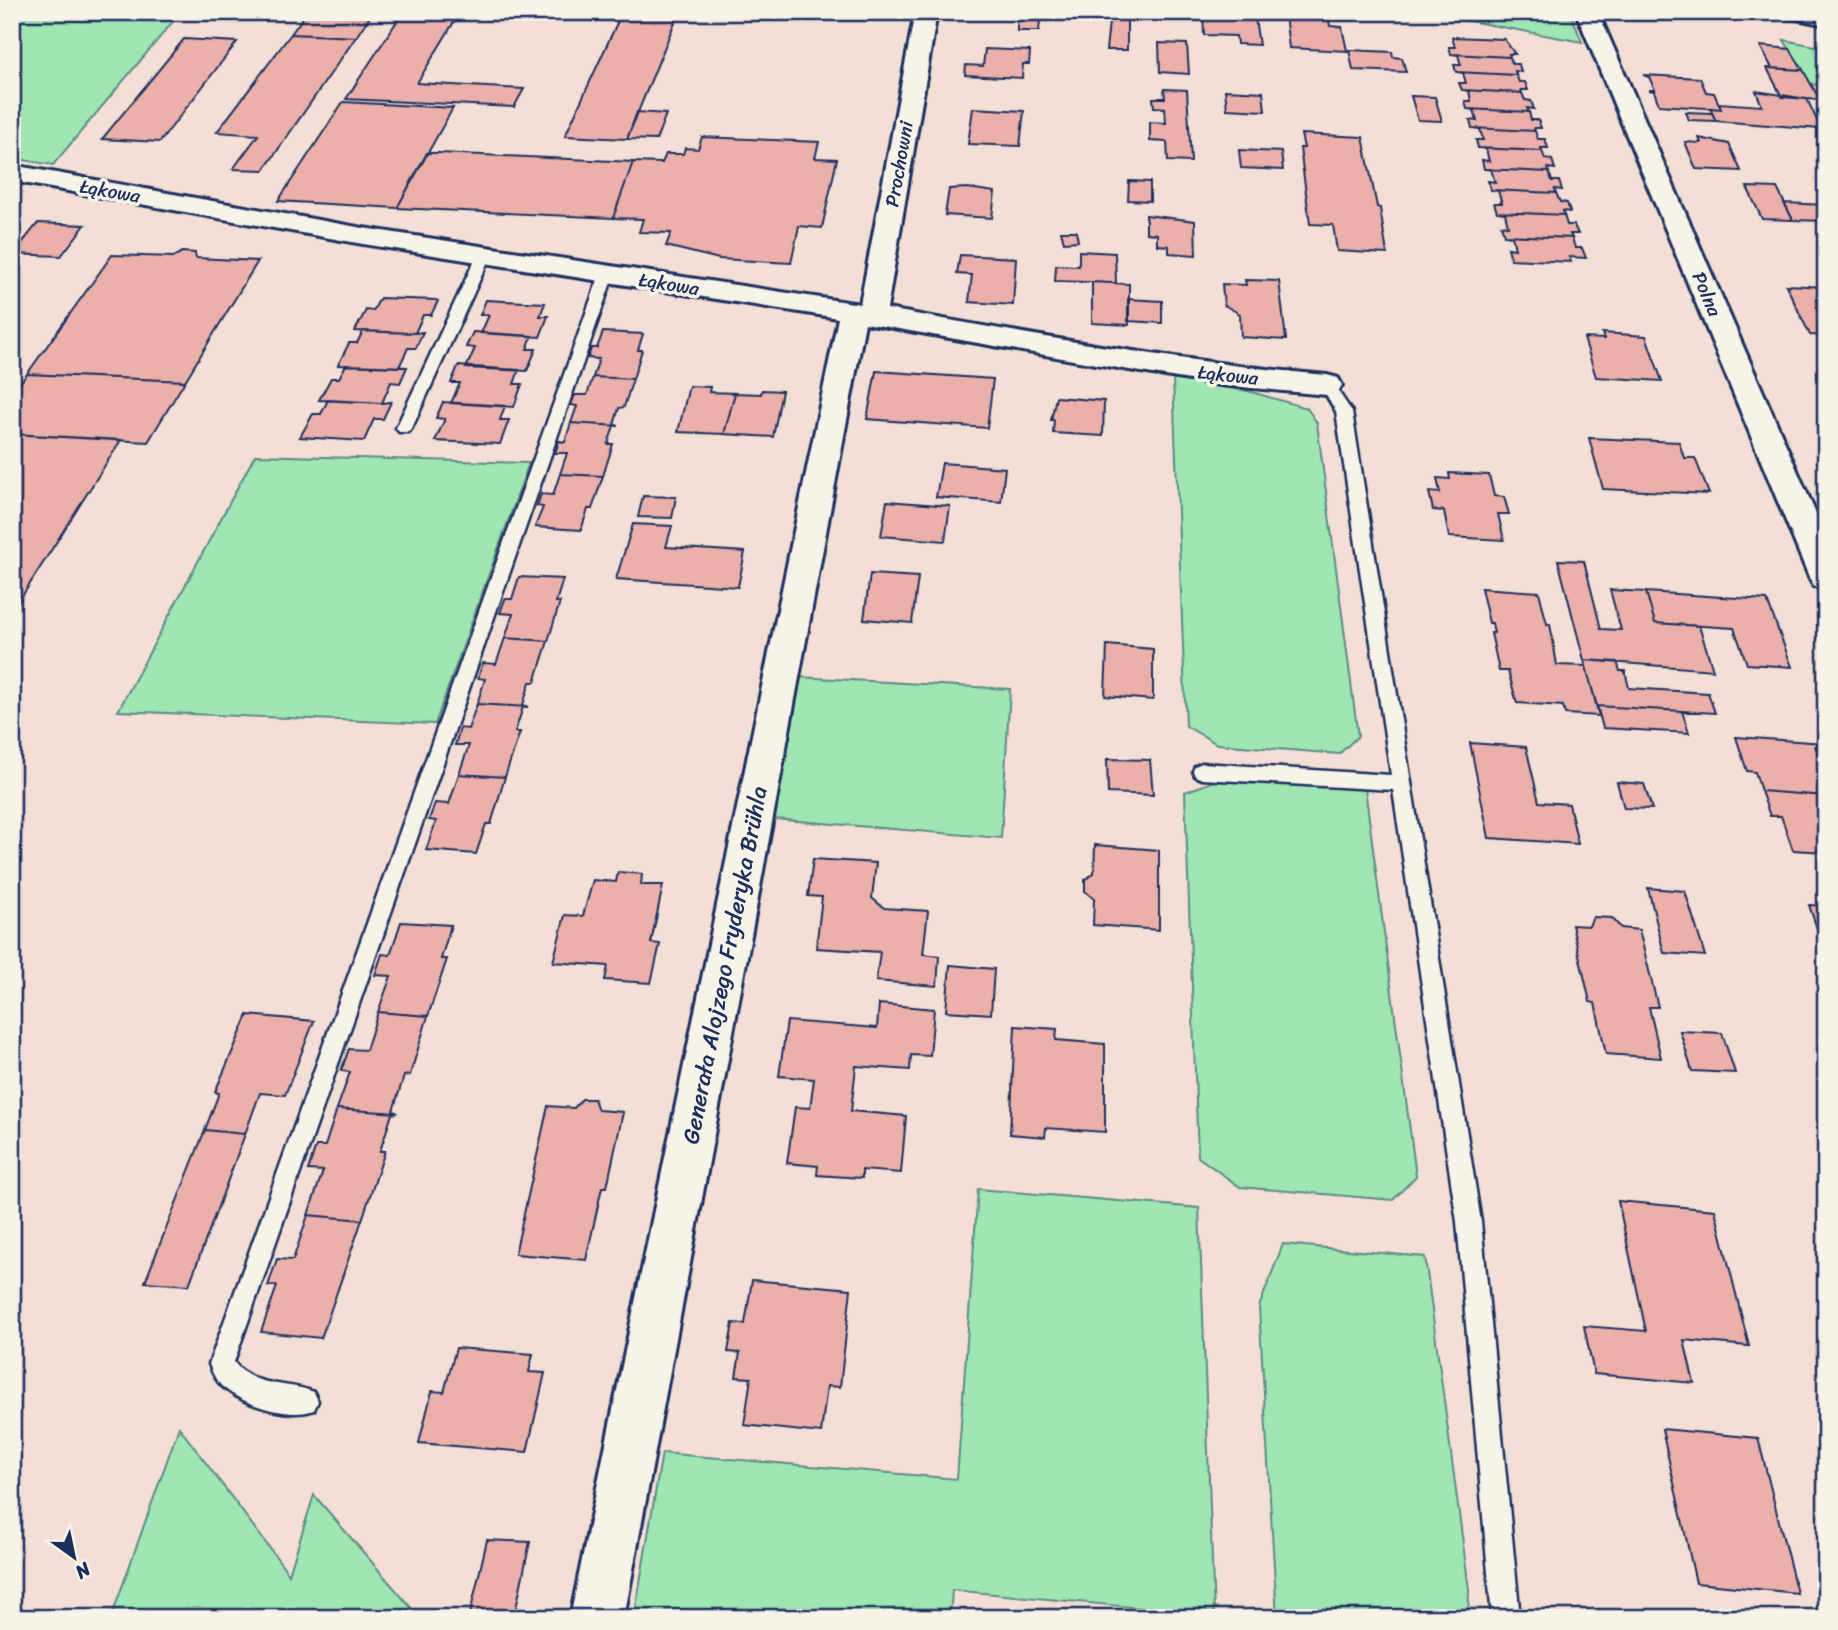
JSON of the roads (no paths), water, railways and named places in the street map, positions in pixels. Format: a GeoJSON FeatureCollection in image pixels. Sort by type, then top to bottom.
{"type":"FeatureCollection","features":[{"type":"Feature","properties":{"kind":"street","name":"Prochowni"},"geometry":{"type":"LineString","coordinates":[[862,314],[926,12]]}},
{"type":"Feature","properties":{"kind":"street","name":"Polna"},"geometry":{"type":"LineString","coordinates":[[1587,12],[1826,577]]}},
{"type":"Feature","properties":{"kind":"street"},"geometry":{"type":"LineString","coordinates":[[1796,12],[1826,18]]}},
{"type":"Feature","properties":{"kind":"street","name":"Łąkowa"},"geometry":{"type":"LineString","coordinates":[[12,173],[484,255],[862,314],[1208,373],[1327,385]]}},
{"type":"Feature","properties":{"kind":"street","name":"Generała Alojzego Fryderyka Brühla"},"geometry":{"type":"LineString","coordinates":[[597,1618],[862,314]]}},
{"type":"Feature","properties":{"kind":"lane"},"geometry":{"type":"LineString","coordinates":[[404,428],[484,255]]}},
{"type":"Feature","properties":{"kind":"lane"},"geometry":{"type":"LineString","coordinates":[[305,1401],[275,1397],[241,1386],[227,1378],[221,1364],[607,274]]}},
{"type":"Feature","properties":{"kind":"lane"},"geometry":{"type":"LineString","coordinates":[[1327,385],[1344,412],[1469,1222],[1506,1618]]}},
{"type":"Feature","properties":{"kind":"lane"},"geometry":{"type":"LineString","coordinates":[[1202,771],[1401,783]]}}]}
